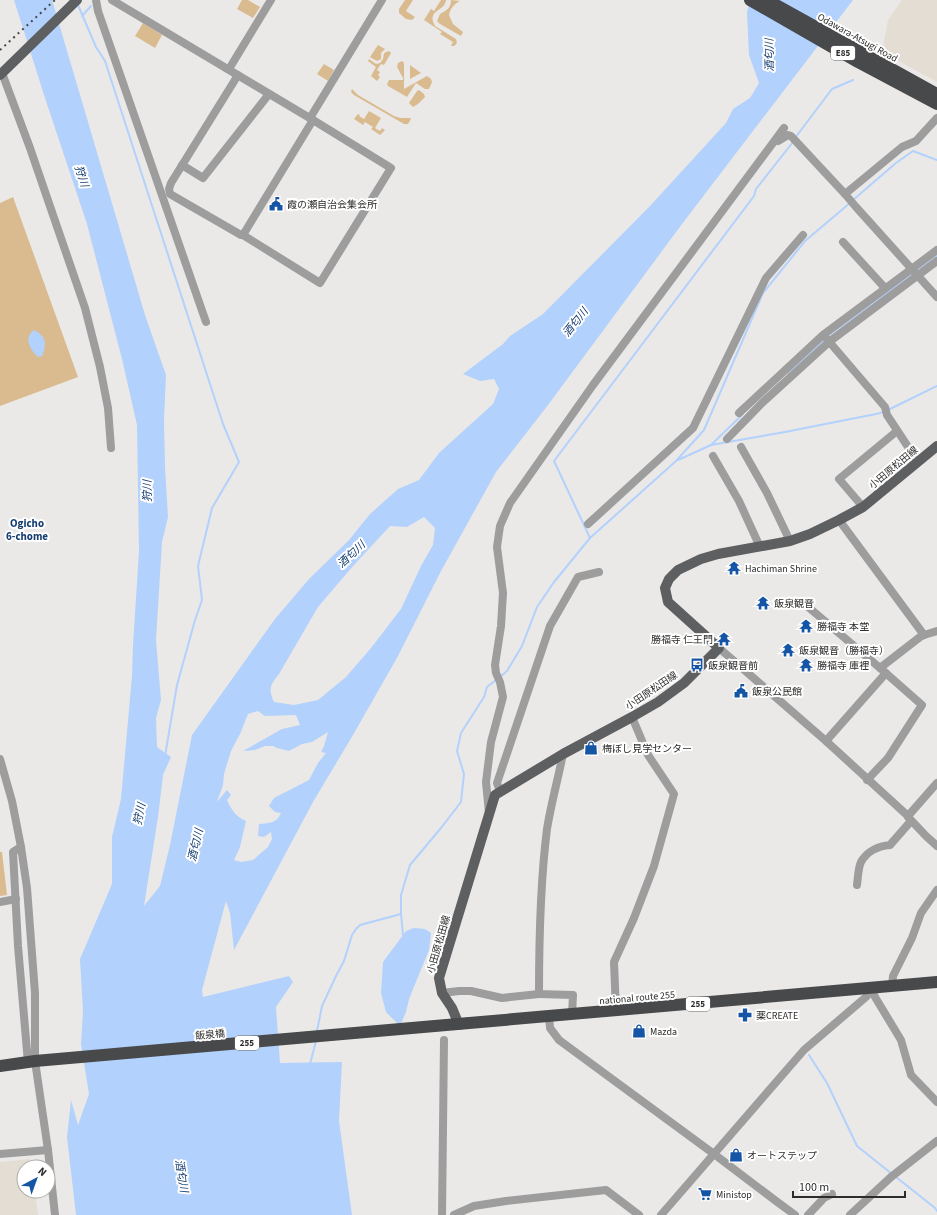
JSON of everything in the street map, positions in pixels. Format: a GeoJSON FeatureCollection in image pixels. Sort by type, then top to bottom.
{"type":"FeatureCollection","features":[{"type":"Feature","properties":{"kind":"highway","name":"Odawara-Atsugi Road"},"geometry":{"type":"LineString","coordinates":[[750,0],[858,62],[937,104]]}},
{"type":"Feature","properties":{"kind":"highway","name":"Odawara-Atsugi Road"},"geometry":{"type":"LineString","coordinates":[[767,0],[937,94]]}},
{"type":"Feature","properties":{"kind":"highway","name":"national route 255"},"geometry":{"type":"LineString","coordinates":[[459,1025],[937,982]]}},
{"type":"Feature","properties":{"kind":"highway","name":"飯泉橋"},"geometry":{"type":"LineString","coordinates":[[32,1062],[459,1025]]}},
{"type":"Feature","properties":{"kind":"highway","name":"255"},"geometry":{"type":"LineString","coordinates":[[0,1066],[32,1062]]}},
{"type":"Feature","properties":{"kind":"main road"},"geometry":{"type":"LineString","coordinates":[[3,72],[77,0]]}},
{"type":"Feature","properties":{"kind":"main road","name":"小田原松田線"},"geometry":{"type":"LineString","coordinates":[[459,1025],[452,1008],[442,993],[439,978],[495,795],[563,754],[658,702],[684,683],[719,648],[668,602],[665,588],[669,579],[678,570],[701,559],[718,554],[790,541],[810,534],[840,520],[864,507],[937,446]]}},
{"type":"Feature","properties":{"kind":"street"},"geometry":{"type":"LineString","coordinates":[[96,0],[98,11],[206,322]]}},
{"type":"Feature","properties":{"kind":"street"},"geometry":{"type":"LineString","coordinates":[[112,0],[229,69],[391,168],[320,283],[243,235],[170,194],[169,188],[171,182],[238,75]]}},
{"type":"Feature","properties":{"kind":"street"},"geometry":{"type":"LineString","coordinates":[[229,69],[271,0]]}},
{"type":"Feature","properties":{"kind":"street"},"geometry":{"type":"LineString","coordinates":[[243,235],[382,0]]}},
{"type":"Feature","properties":{"kind":"street"},"geometry":{"type":"LineString","coordinates":[[3,72],[85,308],[100,367],[108,408],[111,448]]}},
{"type":"Feature","properties":{"kind":"street"},"geometry":{"type":"LineString","coordinates":[[182,165],[203,178],[269,94]]}},
{"type":"Feature","properties":{"kind":"street"},"geometry":{"type":"LineString","coordinates":[[846,196],[902,147],[916,141],[937,118]]}},
{"type":"Feature","properties":{"kind":"street"},"geometry":{"type":"LineString","coordinates":[[489,814],[486,782],[491,742],[503,697],[495,665],[501,626],[503,593],[497,547],[500,526],[510,503],[593,385],[784,128]]}},
{"type":"Feature","properties":{"kind":"street"},"geometry":{"type":"LineString","coordinates":[[769,148],[782,137],[788,135],[791,136],[937,297]]}},
{"type":"Feature","properties":{"kind":"street"},"geometry":{"type":"LineString","coordinates":[[161,192],[169,188]]}},
{"type":"Feature","properties":{"kind":"street"},"geometry":{"type":"LineString","coordinates":[[588,524],[693,428],[766,278],[803,235]]}},
{"type":"Feature","properties":{"kind":"street"},"geometry":{"type":"LineString","coordinates":[[843,242],[885,288]]}},
{"type":"Feature","properties":{"kind":"street"},"geometry":{"type":"LineString","coordinates":[[739,413],[755,396],[823,335],[937,250]]}},
{"type":"Feature","properties":{"kind":"street"},"geometry":{"type":"LineString","coordinates":[[727,439],[762,403],[829,342],[937,262]]}},
{"type":"Feature","properties":{"kind":"street"},"geometry":{"type":"LineString","coordinates":[[823,335],[885,407],[887,415],[918,462]]}},
{"type":"Feature","properties":{"kind":"street"},"geometry":{"type":"LineString","coordinates":[[755,396],[762,403]]}},
{"type":"Feature","properties":{"kind":"street"},"geometry":{"type":"LineString","coordinates":[[864,507],[839,479],[897,431]]}},
{"type":"Feature","properties":{"kind":"street"},"geometry":{"type":"LineString","coordinates":[[740,447],[767,492],[790,541]]}},
{"type":"Feature","properties":{"kind":"street"},"geometry":{"type":"LineString","coordinates":[[713,456],[739,500],[760,547]]}},
{"type":"Feature","properties":{"kind":"street"},"geometry":{"type":"LineString","coordinates":[[840,520],[924,635]]}},
{"type":"Feature","properties":{"kind":"street"},"geometry":{"type":"LineString","coordinates":[[500,792],[497,783],[550,626],[578,577],[599,572]]}},
{"type":"Feature","properties":{"kind":"street"},"geometry":{"type":"LineString","coordinates":[[807,606],[922,705],[888,758],[867,780]]}},
{"type":"Feature","properties":{"kind":"street"},"geometry":{"type":"LineString","coordinates":[[826,741],[883,671],[924,635],[937,631]]}},
{"type":"Feature","properties":{"kind":"street"},"geometry":{"type":"LineString","coordinates":[[719,648],[826,741],[937,846]]}},
{"type":"Feature","properties":{"kind":"street"},"geometry":{"type":"LineString","coordinates":[[616,1011],[614,962],[634,918],[654,866],[674,794],[648,755],[632,717]]}},
{"type":"Feature","properties":{"kind":"street"},"geometry":{"type":"LineString","coordinates":[[539,994],[540,920],[545,850],[548,827],[563,754]]}},
{"type":"Feature","properties":{"kind":"street"},"geometry":{"type":"LineString","coordinates":[[0,759],[12,801],[27,888],[35,993],[32,1062]]}},
{"type":"Feature","properties":{"kind":"street"},"geometry":{"type":"LineString","coordinates":[[858,885],[861,862],[871,851],[881,846],[890,845],[937,783]]}},
{"type":"Feature","properties":{"kind":"street"},"geometry":{"type":"LineString","coordinates":[[21,847],[13,852],[18,946],[32,1062],[48,1150],[55,1215]]}},
{"type":"Feature","properties":{"kind":"street"},"geometry":{"type":"LineString","coordinates":[[892,986],[893,976],[912,938],[921,913],[937,890]]}},
{"type":"Feature","properties":{"kind":"street"},"geometry":{"type":"LineString","coordinates":[[0,902],[16,899]]}},
{"type":"Feature","properties":{"kind":"street"},"geometry":{"type":"LineString","coordinates":[[872,989],[875,997],[901,1040],[912,1075],[937,1102]]}},
{"type":"Feature","properties":{"kind":"street"},"geometry":{"type":"LineString","coordinates":[[661,1215],[804,1050],[866,997],[872,989]]}},
{"type":"Feature","properties":{"kind":"street"},"geometry":{"type":"LineString","coordinates":[[442,993],[459,991],[502,998],[539,994],[573,995],[572,1015]]}},
{"type":"Feature","properties":{"kind":"street"},"geometry":{"type":"LineString","coordinates":[[549,1016],[550,1028],[559,1040],[795,1215]]}},
{"type":"Feature","properties":{"kind":"street"},"geometry":{"type":"LineString","coordinates":[[442,1215],[444,1040]]}},
{"type":"Feature","properties":{"kind":"street"},"geometry":{"type":"LineString","coordinates":[[850,1215],[891,1177],[937,1141]]}},
{"type":"Feature","properties":{"kind":"street"},"geometry":{"type":"LineString","coordinates":[[0,1154],[48,1150]]}},
{"type":"Feature","properties":{"kind":"street"},"geometry":{"type":"LineString","coordinates":[[454,1215],[474,1206],[606,1190],[639,1215]]}},
{"type":"Feature","properties":{"kind":"street"},"geometry":{"type":"LineString","coordinates":[[808,1215],[824,1198],[832,1194]]}},
{"type":"Feature","properties":{"kind":"shaded area"},"geometry":{"type":"Polygon","coordinates":[[[242,0],[248,0],[260,7],[253,18],[237,9],[242,0]]]}},
{"type":"Feature","properties":{"kind":"shaded area"},"geometry":{"type":"Polygon","coordinates":[[[405,0],[413,0],[406,11],[415,17],[412,20],[406,19],[399,13],[399,9],[405,0]]]}},
{"type":"Feature","properties":{"kind":"shaded area"},"geometry":{"type":"Polygon","coordinates":[[[441,0],[446,0],[445,4],[434,13],[433,20],[435,26],[456,39],[457,43],[454,46],[451,46],[453,42],[440,34],[442,32],[424,20],[431,9],[434,11],[441,0]]]}},
{"type":"Feature","properties":{"kind":"shaded area"},"geometry":{"type":"Polygon","coordinates":[[[451,0],[460,1],[453,7],[449,15],[453,24],[463,32],[461,36],[437,21],[440,14],[449,7],[451,0]]]}},
{"type":"Feature","properties":{"kind":"shaded area"},"geometry":{"type":"Polygon","coordinates":[[[902,0],[937,0],[937,82],[882,52],[888,20],[902,0]]]}},
{"type":"Feature","properties":{"kind":"shaded area"},"geometry":{"type":"Polygon","coordinates":[[[143,23],[162,35],[155,48],[135,36],[143,23]]]}},
{"type":"Feature","properties":{"kind":"shaded area"},"geometry":{"type":"Polygon","coordinates":[[[378,45],[385,49],[381,53],[381,59],[377,61],[370,57],[378,45]]]}},
{"type":"Feature","properties":{"kind":"shaded area"},"geometry":{"type":"Polygon","coordinates":[[[389,51],[391,53],[384,65],[381,64],[377,70],[380,72],[378,75],[380,77],[377,81],[371,76],[376,67],[368,61],[369,59],[376,64],[380,63],[383,59],[384,53],[389,51]]]}},
{"type":"Feature","properties":{"kind":"shaded area"},"geometry":{"type":"Polygon","coordinates":[[[402,61],[404,63],[404,89],[427,76],[432,82],[429,89],[425,89],[416,83],[407,97],[388,86],[387,84],[389,80],[403,80],[397,67],[398,63],[402,61]]]}},
{"type":"Feature","properties":{"kind":"shaded area"},"geometry":{"type":"Polygon","coordinates":[[[324,64],[334,70],[328,81],[317,74],[324,64]]]}},
{"type":"Feature","properties":{"kind":"shaded area"},"geometry":{"type":"Polygon","coordinates":[[[410,65],[421,73],[410,79],[410,65]]]}},
{"type":"Feature","properties":{"kind":"shaded area"},"geometry":{"type":"Polygon","coordinates":[[[352,89],[358,95],[394,116],[411,119],[408,124],[404,124],[354,95],[351,92],[352,89]]]}},
{"type":"Feature","properties":{"kind":"shaded area"},"geometry":{"type":"Polygon","coordinates":[[[419,90],[425,97],[413,107],[409,103],[419,90]]]}},
{"type":"Feature","properties":{"kind":"shaded area"},"geometry":{"type":"Polygon","coordinates":[[[369,111],[381,118],[375,128],[380,131],[382,128],[385,130],[380,135],[371,129],[373,127],[365,122],[363,125],[354,119],[358,114],[364,119],[369,111]]]}},
{"type":"Feature","properties":{"kind":"shaded area"},"geometry":{"type":"Polygon","coordinates":[[[13,197],[78,377],[0,406],[0,203],[13,197]]]}},
{"type":"Feature","properties":{"kind":"shaded area"},"geometry":{"type":"Polygon","coordinates":[[[0,852],[2,852],[7,895],[0,896],[0,852]]]}},
{"type":"Feature","properties":{"kind":"shaded area"},"geometry":{"type":"Polygon","coordinates":[[[16,1160],[16,1199],[36,1199],[38,1215],[0,1215],[0,1162],[16,1160]]]}},
{"type":"Feature","properties":{"kind":"water"},"geometry":{"type":"Polygon","coordinates":[[[14,0],[52,0],[145,315],[166,375],[164,420],[168,517],[162,542],[156,640],[161,700],[156,718],[157,747],[171,757],[163,775],[144,906],[160,886],[170,845],[192,735],[275,619],[309,579],[349,540],[370,514],[398,489],[419,480],[439,453],[493,404],[499,389],[494,379],[480,381],[463,374],[503,344],[510,336],[543,314],[650,206],[726,123],[733,109],[750,98],[759,83],[749,55],[747,12],[750,0],[853,0],[682,224],[548,405],[496,472],[441,571],[398,656],[313,802],[234,950],[230,913],[226,901],[202,990],[203,997],[289,976],[293,982],[276,1007],[280,1063],[342,1062],[339,1121],[352,1215],[76,1215],[67,1137],[71,1100],[78,1125],[89,1094],[81,1044],[83,1011],[80,959],[112,884],[112,837],[121,799],[132,676],[139,551],[137,425],[122,359],[87,224],[14,0]],[[424,517],[407,527],[390,526],[318,607],[272,684],[271,694],[274,702],[294,705],[318,700],[346,677],[371,648],[401,609],[421,566],[433,545],[435,528],[424,517]],[[258,711],[248,714],[231,751],[224,774],[223,785],[217,802],[227,790],[231,795],[227,800],[230,807],[237,815],[246,821],[240,847],[234,860],[241,862],[253,860],[268,847],[272,839],[271,832],[264,837],[258,836],[259,824],[275,821],[281,813],[275,812],[269,806],[274,798],[309,780],[318,763],[326,753],[321,752],[328,732],[312,742],[302,744],[289,751],[273,746],[265,746],[255,750],[243,751],[282,729],[300,725],[296,715],[265,716],[258,711]]]}},
{"type":"Feature","properties":{"kind":"water"},"geometry":{"type":"Polygon","coordinates":[[[34,330],[41,335],[45,344],[42,356],[38,357],[32,351],[28,340],[29,336],[34,330]]]}},
{"type":"Feature","properties":{"kind":"water"},"geometry":{"type":"Polygon","coordinates":[[[414,928],[425,929],[431,933],[429,950],[409,999],[406,1012],[400,1026],[386,1012],[381,993],[383,962],[406,931],[414,928]]]}},
{"type":"Feature","properties":{"kind":"waterway"},"geometry":{"type":"LineString","coordinates":[[78,5],[96,47],[105,61],[223,424],[239,462],[212,508],[198,566],[202,600],[177,685],[165,756]]}},
{"type":"Feature","properties":{"kind":"waterway"},"geometry":{"type":"LineString","coordinates":[[82,16],[91,6]]}},
{"type":"Feature","properties":{"kind":"waterway"},"geometry":{"type":"LineString","coordinates":[[795,138],[832,89],[853,80]]}},
{"type":"Feature","properties":{"kind":"waterway"},"geometry":{"type":"LineString","coordinates":[[590,538],[554,461],[754,196],[756,189],[793,142]]}},
{"type":"Feature","properties":{"kind":"waterway"},"geometry":{"type":"LineString","coordinates":[[853,200],[896,163],[913,151],[937,160]]}},
{"type":"Feature","properties":{"kind":"waterway"},"geometry":{"type":"LineString","coordinates":[[500,677],[507,671],[522,646],[537,607],[554,582],[590,538],[676,461],[704,430],[763,293],[805,241],[850,203]]}},
{"type":"Feature","properties":{"kind":"waterway"},"geometry":{"type":"LineString","coordinates":[[916,272],[937,256]]}},
{"type":"Feature","properties":{"kind":"waterway"},"geometry":{"type":"LineString","coordinates":[[828,338],[912,274]]}},
{"type":"Feature","properties":{"kind":"waterway"},"geometry":{"type":"LineString","coordinates":[[788,373],[824,340]]}},
{"type":"Feature","properties":{"kind":"waterway"},"geometry":{"type":"LineString","coordinates":[[888,410],[937,386]]}},
{"type":"Feature","properties":{"kind":"waterway"},"geometry":{"type":"LineString","coordinates":[[678,460],[711,445],[884,412]]}},
{"type":"Feature","properties":{"kind":"waterway"},"geometry":{"type":"LineString","coordinates":[[711,445],[743,414]]}},
{"type":"Feature","properties":{"kind":"waterway"},"geometry":{"type":"LineString","coordinates":[[317,1031],[322,1006],[344,961],[352,935],[360,925],[401,914],[401,895],[410,865],[461,802],[464,774],[457,751],[461,733],[484,697],[487,687],[496,680]]}},
{"type":"Feature","properties":{"kind":"waterway"},"geometry":{"type":"LineString","coordinates":[[401,914],[403,935]]}},
{"type":"Feature","properties":{"kind":"waterway"},"geometry":{"type":"LineString","coordinates":[[310,1064],[316,1041]]}},
{"type":"Feature","properties":{"kind":"waterway"},"geometry":{"type":"LineString","coordinates":[[809,1055],[827,1083],[857,1146],[892,1174]]}},
{"type":"Feature","properties":{"kind":"waterway"},"geometry":{"type":"LineString","coordinates":[[896,1177],[937,1211]]}},
{"type":"Feature","properties":{"kind":"railway"},"geometry":{"type":"LineString","coordinates":[[0,50],[55,0]]}},
{"type":"Feature","properties":{"kind":"place","name":"霞の瀬自治会集会所"},"geometry":{"type":"Point","coordinates":[276,204]}},
{"type":"Feature","properties":{"kind":"place","name":"Hachiman Shrine"},"geometry":{"type":"Point","coordinates":[734,568]}},
{"type":"Feature","properties":{"kind":"place","name":"飯泉観音"},"geometry":{"type":"Point","coordinates":[763,603]}},
{"type":"Feature","properties":{"kind":"place","name":"勝福寺 本堂"},"geometry":{"type":"Point","coordinates":[806,626]}},
{"type":"Feature","properties":{"kind":"place","name":"勝福寺 仁王門"},"geometry":{"type":"Point","coordinates":[724,639]}},
{"type":"Feature","properties":{"kind":"place","name":"飯泉観音（勝福寺）"},"geometry":{"type":"Point","coordinates":[788,650]}},
{"type":"Feature","properties":{"kind":"place","name":"飯泉観音前"},"geometry":{"type":"Point","coordinates":[697,665]}},
{"type":"Feature","properties":{"kind":"place","name":"勝福寺 庫裡"},"geometry":{"type":"Point","coordinates":[806,665]}},
{"type":"Feature","properties":{"kind":"place","name":"飯泉公民館"},"geometry":{"type":"Point","coordinates":[741,691]}},
{"type":"Feature","properties":{"kind":"place","name":"梅ぼし見学センター"},"geometry":{"type":"Point","coordinates":[591,748]}},
{"type":"Feature","properties":{"kind":"place","name":"薬CREATE"},"geometry":{"type":"Point","coordinates":[745,1015]}},
{"type":"Feature","properties":{"kind":"place","name":"Mazda"},"geometry":{"type":"Point","coordinates":[639,1031]}},
{"type":"Feature","properties":{"kind":"place","name":"オートステップ"},"geometry":{"type":"Point","coordinates":[736,1155]}},
{"type":"Feature","properties":{"kind":"place","name":"Ministop"},"geometry":{"type":"Point","coordinates":[705,1194]}},
{"type":"Feature","properties":{"kind":"district","name":"Ogicho 6-chome"},"geometry":{"type":"Point","coordinates":[27,529]}},
{"type":"Feature","properties":{"kind":"water label","name":"酒匂川"},"geometry":{"type":"Point","coordinates":[769,55]}},
{"type":"Feature","properties":{"kind":"water label","name":"狩川"},"geometry":{"type":"Point","coordinates":[82,176]}},
{"type":"Feature","properties":{"kind":"water label","name":"酒匂川"},"geometry":{"type":"Point","coordinates":[575,322]}},
{"type":"Feature","properties":{"kind":"water label","name":"狩川"},"geometry":{"type":"Point","coordinates":[147,491]}},
{"type":"Feature","properties":{"kind":"water label","name":"酒匂川"},"geometry":{"type":"Point","coordinates":[351,554]}},
{"type":"Feature","properties":{"kind":"water label","name":"狩川"},"geometry":{"type":"Point","coordinates":[139,814]}},
{"type":"Feature","properties":{"kind":"water label","name":"酒匂川"},"geometry":{"type":"Point","coordinates":[195,845]}},
{"type":"Feature","properties":{"kind":"water label","name":"酒匂川"},"geometry":{"type":"Point","coordinates":[182,1176]}}]}
